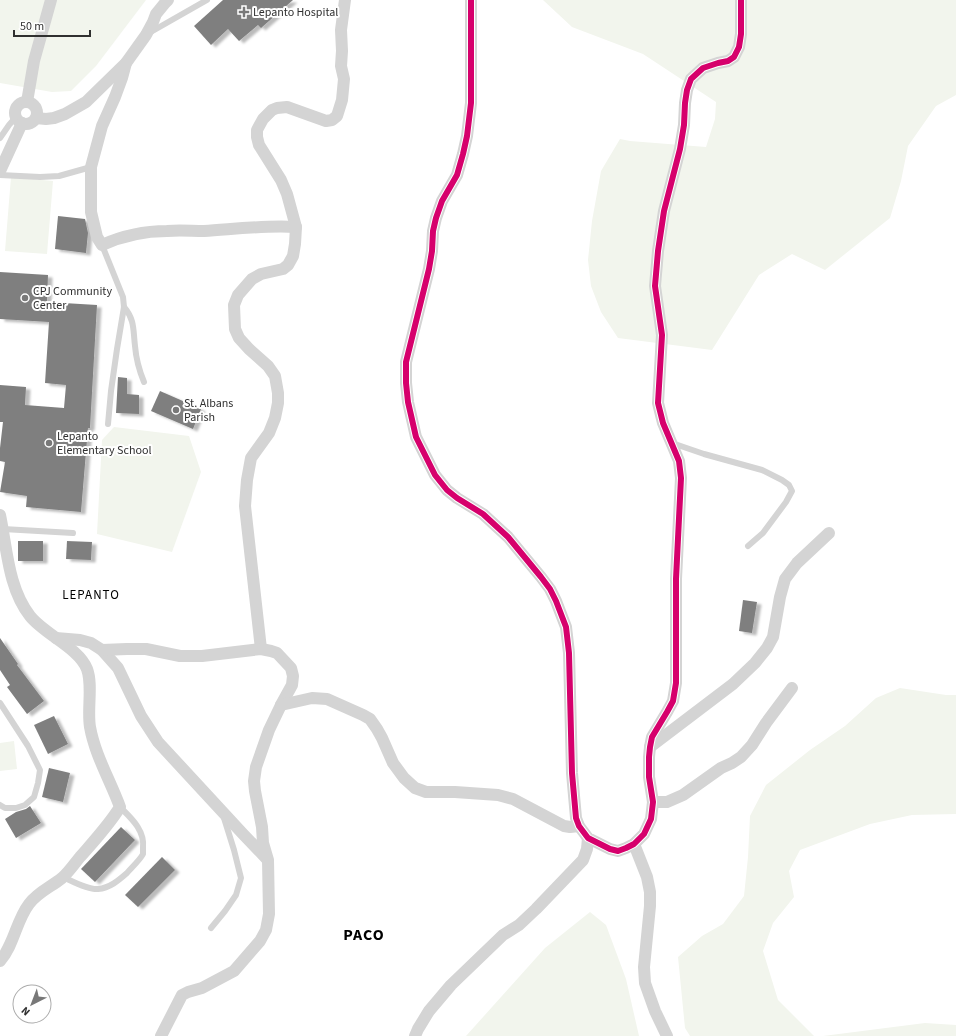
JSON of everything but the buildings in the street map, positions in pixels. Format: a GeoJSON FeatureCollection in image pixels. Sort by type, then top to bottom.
{"type":"FeatureCollection","features":[{"type":"Feature","properties":{"kind":"street"},"geometry":{"type":"LineString","coordinates":[[26,102],[34,61],[50,0]]}},
{"type":"Feature","properties":{"kind":"street"},"geometry":{"type":"LineString","coordinates":[[36,118],[54,118],[66,114],[86,102],[126,63],[146,35],[156,14],[168,0]]}},
{"type":"Feature","properties":{"kind":"street"},"geometry":{"type":"LineString","coordinates":[[262,648],[245,506],[251,458],[269,433],[275,418],[278,393],[275,376],[268,366],[239,338],[235,329],[234,305],[238,296],[252,279],[260,274],[283,269],[288,265],[293,256],[296,227],[287,194],[281,180],[258,145],[256,137],[257,130],[263,119],[272,110],[277,108],[287,107],[326,121],[332,120],[337,116],[342,100],[344,79],[342,66],[341,30],[345,0]]}},
{"type":"Feature","properties":{"kind":"street"},"geometry":{"type":"LineString","coordinates":[[471,0],[470,115],[463,154],[457,175],[442,201],[433,231],[429,269],[406,362],[408,402],[416,437],[436,475],[456,498],[483,514],[508,537],[541,577],[550,589],[556,601],[566,628],[569,653],[572,773],[576,818],[579,826],[588,838],[610,850],[618,851],[634,844],[644,834],[651,819],[653,802],[649,777],[650,747],[652,737],[673,701],[676,683],[676,578],[681,478],[679,461],[663,423],[658,403],[662,335],[655,286],[658,251],[664,211],[680,149],[687,90],[691,79],[703,68],[728,61],[734,57],[739,48],[741,34],[741,0]]}},
{"type":"Feature","properties":{"kind":"street"},"geometry":{"type":"LineString","coordinates":[[126,63],[115,97],[102,126],[91,167],[91,212],[97,237],[102,245],[132,235],[165,231],[202,231],[274,226],[296,227]]}},
{"type":"Feature","properties":{"kind":"street"},"geometry":{"type":"LineString","coordinates":[[22,103],[31,103],[37,109],[38,114],[36,118],[34,122],[26,124],[19,120],[15,113],[16,108],[22,103]]}},
{"type":"Feature","properties":{"kind":"street"},"geometry":{"type":"LineString","coordinates":[[0,171],[19,120]]}},
{"type":"Feature","properties":{"kind":"street"},"geometry":{"type":"LineString","coordinates":[[0,515],[12,579],[20,602],[30,617],[81,658],[88,669],[90,682],[90,727],[102,765],[120,807],[113,818],[63,877],[41,892],[29,904],[22,914],[11,941],[0,960]]}},
{"type":"Feature","properties":{"kind":"street"},"geometry":{"type":"LineString","coordinates":[[650,747],[733,684],[755,663],[767,648],[773,637],[780,597],[785,579],[797,563],[829,533]]}},
{"type":"Feature","properties":{"kind":"street"},"geometry":{"type":"LineString","coordinates":[[56,638],[80,640],[91,643],[102,650],[118,668],[141,716],[158,742],[268,860]]}},
{"type":"Feature","properties":{"kind":"street"},"geometry":{"type":"LineString","coordinates":[[102,650],[146,649],[180,656],[202,656],[262,648],[277,653],[291,668],[293,676],[292,685],[269,730],[256,767],[254,781],[262,827],[263,843],[268,860],[269,914],[266,930],[260,941],[234,972],[182,996],[161,1036]]}},
{"type":"Feature","properties":{"kind":"street"},"geometry":{"type":"LineString","coordinates":[[653,802],[667,802],[683,795],[721,768],[742,757],[792,688]]}},
{"type":"Feature","properties":{"kind":"street"},"geometry":{"type":"LineString","coordinates":[[281,705],[312,698],[327,699],[363,715],[370,720],[377,729],[393,763],[404,778],[415,788],[426,792],[455,792],[498,795],[513,799],[564,826],[579,826]]}},
{"type":"Feature","properties":{"kind":"street"},"geometry":{"type":"LineString","coordinates":[[415,1036],[429,1011],[450,985],[503,935],[536,909],[583,860],[587,850],[588,838]]}},
{"type":"Feature","properties":{"kind":"street"},"geometry":{"type":"LineString","coordinates":[[634,844],[647,877],[650,892],[644,967],[645,983],[655,1011],[667,1036]]}},
{"type":"Feature","properties":{"kind":"lane"},"geometry":{"type":"LineString","coordinates":[[146,35],[207,0]]}},
{"type":"Feature","properties":{"kind":"lane"},"geometry":{"type":"LineString","coordinates":[[0,138],[8,125],[19,120]]}},
{"type":"Feature","properties":{"kind":"lane"},"geometry":{"type":"LineString","coordinates":[[0,175],[40,177],[59,176],[91,167]]}},
{"type":"Feature","properties":{"kind":"lane"},"geometry":{"type":"LineString","coordinates":[[102,245],[124,307],[111,391],[108,424]]}},
{"type":"Feature","properties":{"kind":"lane"},"geometry":{"type":"LineString","coordinates":[[124,307],[132,318],[139,370],[144,382]]}},
{"type":"Feature","properties":{"kind":"lane"},"geometry":{"type":"LineString","coordinates":[[672,443],[704,454],[762,470],[789,485],[792,491],[786,502],[763,533],[748,546]]}},
{"type":"Feature","properties":{"kind":"lane"},"geometry":{"type":"LineString","coordinates":[[3,529],[72,533]]}},
{"type":"Feature","properties":{"kind":"lane"},"geometry":{"type":"LineString","coordinates":[[0,703],[28,746],[40,770],[34,797],[25,805],[16,808],[5,808],[0,805]]}},
{"type":"Feature","properties":{"kind":"lane"},"geometry":{"type":"LineString","coordinates":[[63,877],[87,887],[98,889],[118,882],[135,864],[143,854],[144,844],[142,835],[136,824],[120,807]]}},
{"type":"Feature","properties":{"kind":"lane"},"geometry":{"type":"LineString","coordinates":[[210,928],[225,911],[236,895],[241,878],[222,811]]}},
{"type":"Feature","properties":{"kind":"shaded area"},"geometry":{"type":"Polygon","coordinates":[[[0,0],[146,0],[96,66],[71,91],[52,92],[0,83],[0,0]]]}},
{"type":"Feature","properties":{"kind":"shaded area"},"geometry":{"type":"Polygon","coordinates":[[[543,0],[956,0],[956,95],[936,106],[908,146],[901,181],[890,218],[825,270],[792,254],[759,275],[712,350],[618,338],[601,312],[591,286],[588,260],[592,221],[601,171],[620,139],[706,147],[715,119],[716,102],[643,54],[572,27],[543,0]]]}},
{"type":"Feature","properties":{"kind":"shaded area"},"geometry":{"type":"Polygon","coordinates":[[[11,177],[53,181],[47,254],[5,251],[11,177]]]}},
{"type":"Feature","properties":{"kind":"shaded area"},"geometry":{"type":"Polygon","coordinates":[[[114,427],[189,436],[201,472],[172,552],[97,534],[102,440],[114,427]]]}},
{"type":"Feature","properties":{"kind":"shaded area"},"geometry":{"type":"Polygon","coordinates":[[[900,688],[946,695],[956,695],[956,814],[912,815],[870,824],[800,850],[789,871],[794,897],[773,923],[763,951],[778,1000],[814,1036],[690,1036],[685,1028],[678,957],[702,936],[723,924],[744,896],[750,816],[766,785],[810,750],[845,726],[876,698],[900,688]]]}},
{"type":"Feature","properties":{"kind":"shaded area"},"geometry":{"type":"Polygon","coordinates":[[[14,741],[17,769],[0,771],[0,743],[14,741]]]}},
{"type":"Feature","properties":{"kind":"shaded area"},"geometry":{"type":"Polygon","coordinates":[[[590,912],[606,925],[626,979],[639,1036],[466,1036],[545,948],[590,912]]]}},
{"type":"Feature","properties":{"kind":"shaded area"},"geometry":{"type":"Polygon","coordinates":[[[925,1023],[956,1025],[956,1036],[823,1036],[925,1023]]]}},
{"type":"Feature","properties":{"kind":"cycle path"},"geometry":{"type":"LineString","coordinates":[[471,0],[471,103],[467,136],[457,175],[442,201],[433,231],[429,269],[406,362],[408,402],[416,437],[435,475],[447,490],[483,514],[508,537],[541,577],[550,589],[556,601],[566,627],[569,653],[572,773],[576,818],[579,826],[588,838],[610,849],[618,851],[634,844],[644,834],[651,819],[653,802],[649,777],[650,747],[652,737],[673,701],[676,683],[676,579],[681,478],[679,461],[663,423],[658,403],[662,335],[655,286],[658,251],[664,211],[680,149],[687,90],[691,79],[703,68],[728,61],[734,57],[739,47],[741,34],[741,0]]}},
{"type":"Feature","properties":{"kind":"place","name":"Lepanto Hospital"},"geometry":{"type":"Point","coordinates":[244,12]}},
{"type":"Feature","properties":{"kind":"place","name":"CPJ Community Center"},"geometry":{"type":"Point","coordinates":[25,298]}},
{"type":"Feature","properties":{"kind":"place","name":"St. Albans Parish"},"geometry":{"type":"Point","coordinates":[176,410]}},
{"type":"Feature","properties":{"kind":"place","name":"Lepanto Elementary School"},"geometry":{"type":"Point","coordinates":[49,443]}},
{"type":"Feature","properties":{"kind":"district","name":"LEPANTO"},"geometry":{"type":"Point","coordinates":[91,595]}},
{"type":"Feature","properties":{"kind":"district","name":"PACO"},"geometry":{"type":"Point","coordinates":[364,935]}}]}
